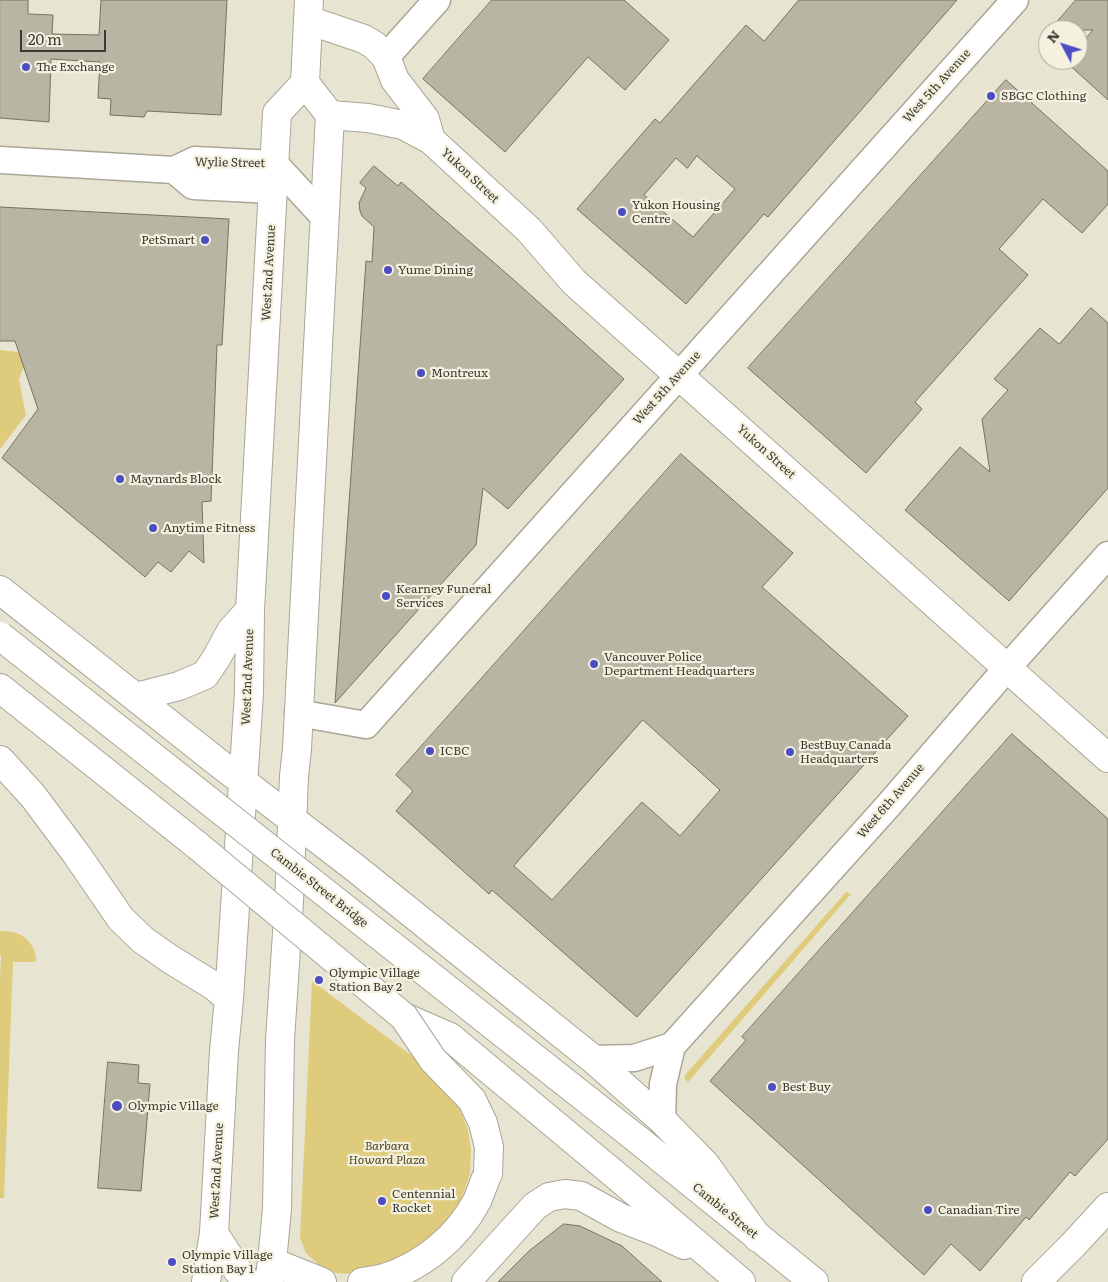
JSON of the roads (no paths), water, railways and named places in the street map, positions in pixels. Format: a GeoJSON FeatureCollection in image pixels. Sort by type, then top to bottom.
{"type":"FeatureCollection","features":[{"type":"Feature","properties":{"kind":"main road","name":"Yukon Street"},"geometry":{"type":"LineString","coordinates":[[309,10],[374,45],[386,57],[395,80],[425,119],[431,140]]}},
{"type":"Feature","properties":{"kind":"main road"},"geometry":{"type":"LineString","coordinates":[[309,10],[306,83],[330,116],[289,902],[280,1040],[276,1209],[270,1272],[322,1282]]}},
{"type":"Feature","properties":{"kind":"main road","name":"West 2nd Avenue"},"geometry":{"type":"LineString","coordinates":[[206,1282],[214,1233],[224,1051],[230,998],[249,693],[250,610],[277,112],[306,83]]}},
{"type":"Feature","properties":{"kind":"main road","name":"Yukon Street"},"geometry":{"type":"LineString","coordinates":[[330,116],[368,118],[403,125],[431,140],[529,230],[574,282],[1108,758]]}},
{"type":"Feature","properties":{"kind":"main road"},"geometry":{"type":"LineString","coordinates":[[0,590],[354,867],[593,1059],[662,1120],[706,1164],[758,1238]]}},
{"type":"Feature","properties":{"kind":"main road"},"geometry":{"type":"LineString","coordinates":[[127,690],[179,686],[205,675],[231,631],[250,610]]}},
{"type":"Feature","properties":{"kind":"main road","name":"Cambie Street Bridge"},"geometry":{"type":"LineString","coordinates":[[0,636],[637,1140]]}},
{"type":"Feature","properties":{"kind":"main road"},"geometry":{"type":"LineString","coordinates":[[0,688],[198,846],[404,1018],[433,1060],[472,1100],[483,1123],[489,1147],[488,1173],[477,1201],[460,1227],[439,1248],[414,1266],[385,1277],[362,1282]]}},
{"type":"Feature","properties":{"kind":"main road"},"geometry":{"type":"LineString","coordinates":[[0,760],[33,796],[77,854],[121,919],[143,940],[230,998]]}},
{"type":"Feature","properties":{"kind":"main road"},"geometry":{"type":"LineString","coordinates":[[404,1018],[450,1037],[740,1282]]}},
{"type":"Feature","properties":{"kind":"main road","name":"Cambie Street"},"geometry":{"type":"LineString","coordinates":[[637,1140],[814,1282]]}},
{"type":"Feature","properties":{"kind":"main road"},"geometry":{"type":"LineString","coordinates":[[466,1282],[535,1206],[549,1197],[565,1194],[581,1196],[620,1218],[657,1232],[715,1260]]}},
{"type":"Feature","properties":{"kind":"main road"},"geometry":{"type":"LineString","coordinates":[[1036,1282],[1108,1207]]}},
{"type":"Feature","properties":{"kind":"main road"},"geometry":{"type":"LineString","coordinates":[[214,1233],[247,1282]]}},
{"type":"Feature","properties":{"kind":"street"},"geometry":{"type":"LineString","coordinates":[[386,57],[437,0]]}},
{"type":"Feature","properties":{"kind":"street","name":"West 5th Avenue"},"geometry":{"type":"LineString","coordinates":[[298,713],[366,725],[1015,0]]}},
{"type":"Feature","properties":{"kind":"street","name":"Wylie Street"},"geometry":{"type":"LineString","coordinates":[[0,160],[174,170],[194,160],[274,177],[325,218]]}},
{"type":"Feature","properties":{"kind":"street","name":"West 6th Avenue"},"geometry":{"type":"LineString","coordinates":[[662,1120],[663,1084],[672,1046],[887,807],[1108,554]]}},
{"type":"Feature","properties":{"kind":"street"},"geometry":{"type":"LineString","coordinates":[[593,1059],[634,1058],[672,1046]]}},
{"type":"Feature","properties":{"kind":"place","name":"The Exchange"},"geometry":{"type":"Point","coordinates":[26,67]}},
{"type":"Feature","properties":{"kind":"place","name":"SBGC Clothing"},"geometry":{"type":"Point","coordinates":[991,96]}},
{"type":"Feature","properties":{"kind":"place","name":"Yukon Housing Centre"},"geometry":{"type":"Point","coordinates":[622,212]}},
{"type":"Feature","properties":{"kind":"place","name":"PetSmart"},"geometry":{"type":"Point","coordinates":[205,240]}},
{"type":"Feature","properties":{"kind":"place","name":"Yume Dining"},"geometry":{"type":"Point","coordinates":[388,270]}},
{"type":"Feature","properties":{"kind":"place","name":"Montreux"},"geometry":{"type":"Point","coordinates":[421,373]}},
{"type":"Feature","properties":{"kind":"place","name":"Maynards Block"},"geometry":{"type":"Point","coordinates":[120,479]}},
{"type":"Feature","properties":{"kind":"place","name":"Anytime Fitness"},"geometry":{"type":"Point","coordinates":[153,528]}},
{"type":"Feature","properties":{"kind":"place","name":"Kearney Funeral Services"},"geometry":{"type":"Point","coordinates":[386,596]}},
{"type":"Feature","properties":{"kind":"place","name":"Vancouver Police Department Headquarters"},"geometry":{"type":"Point","coordinates":[594,664]}},
{"type":"Feature","properties":{"kind":"place","name":"ICBC"},"geometry":{"type":"Point","coordinates":[430,751]}},
{"type":"Feature","properties":{"kind":"place","name":"BestBuy Canada Headquarters"},"geometry":{"type":"Point","coordinates":[790,752]}},
{"type":"Feature","properties":{"kind":"place","name":"Olympic Village Station Bay 2"},"geometry":{"type":"Point","coordinates":[319,980]}},
{"type":"Feature","properties":{"kind":"place","name":"Best Buy"},"geometry":{"type":"Point","coordinates":[772,1087]}},
{"type":"Feature","properties":{"kind":"place","name":"Olympic Village"},"geometry":{"type":"Point","coordinates":[117,1106]}},
{"type":"Feature","properties":{"kind":"place","name":"Centennial Rocket"},"geometry":{"type":"Point","coordinates":[382,1201]}},
{"type":"Feature","properties":{"kind":"place","name":"Canadian Tire"},"geometry":{"type":"Point","coordinates":[928,1210]}},
{"type":"Feature","properties":{"kind":"place","name":"Olympic Village Station Bay 1"},"geometry":{"type":"Point","coordinates":[172,1262]}},
{"type":"Feature","properties":{"kind":"park label","name":"Barbara Howard Plaza"},"geometry":{"type":"Point","coordinates":[387,1153]}}]}
